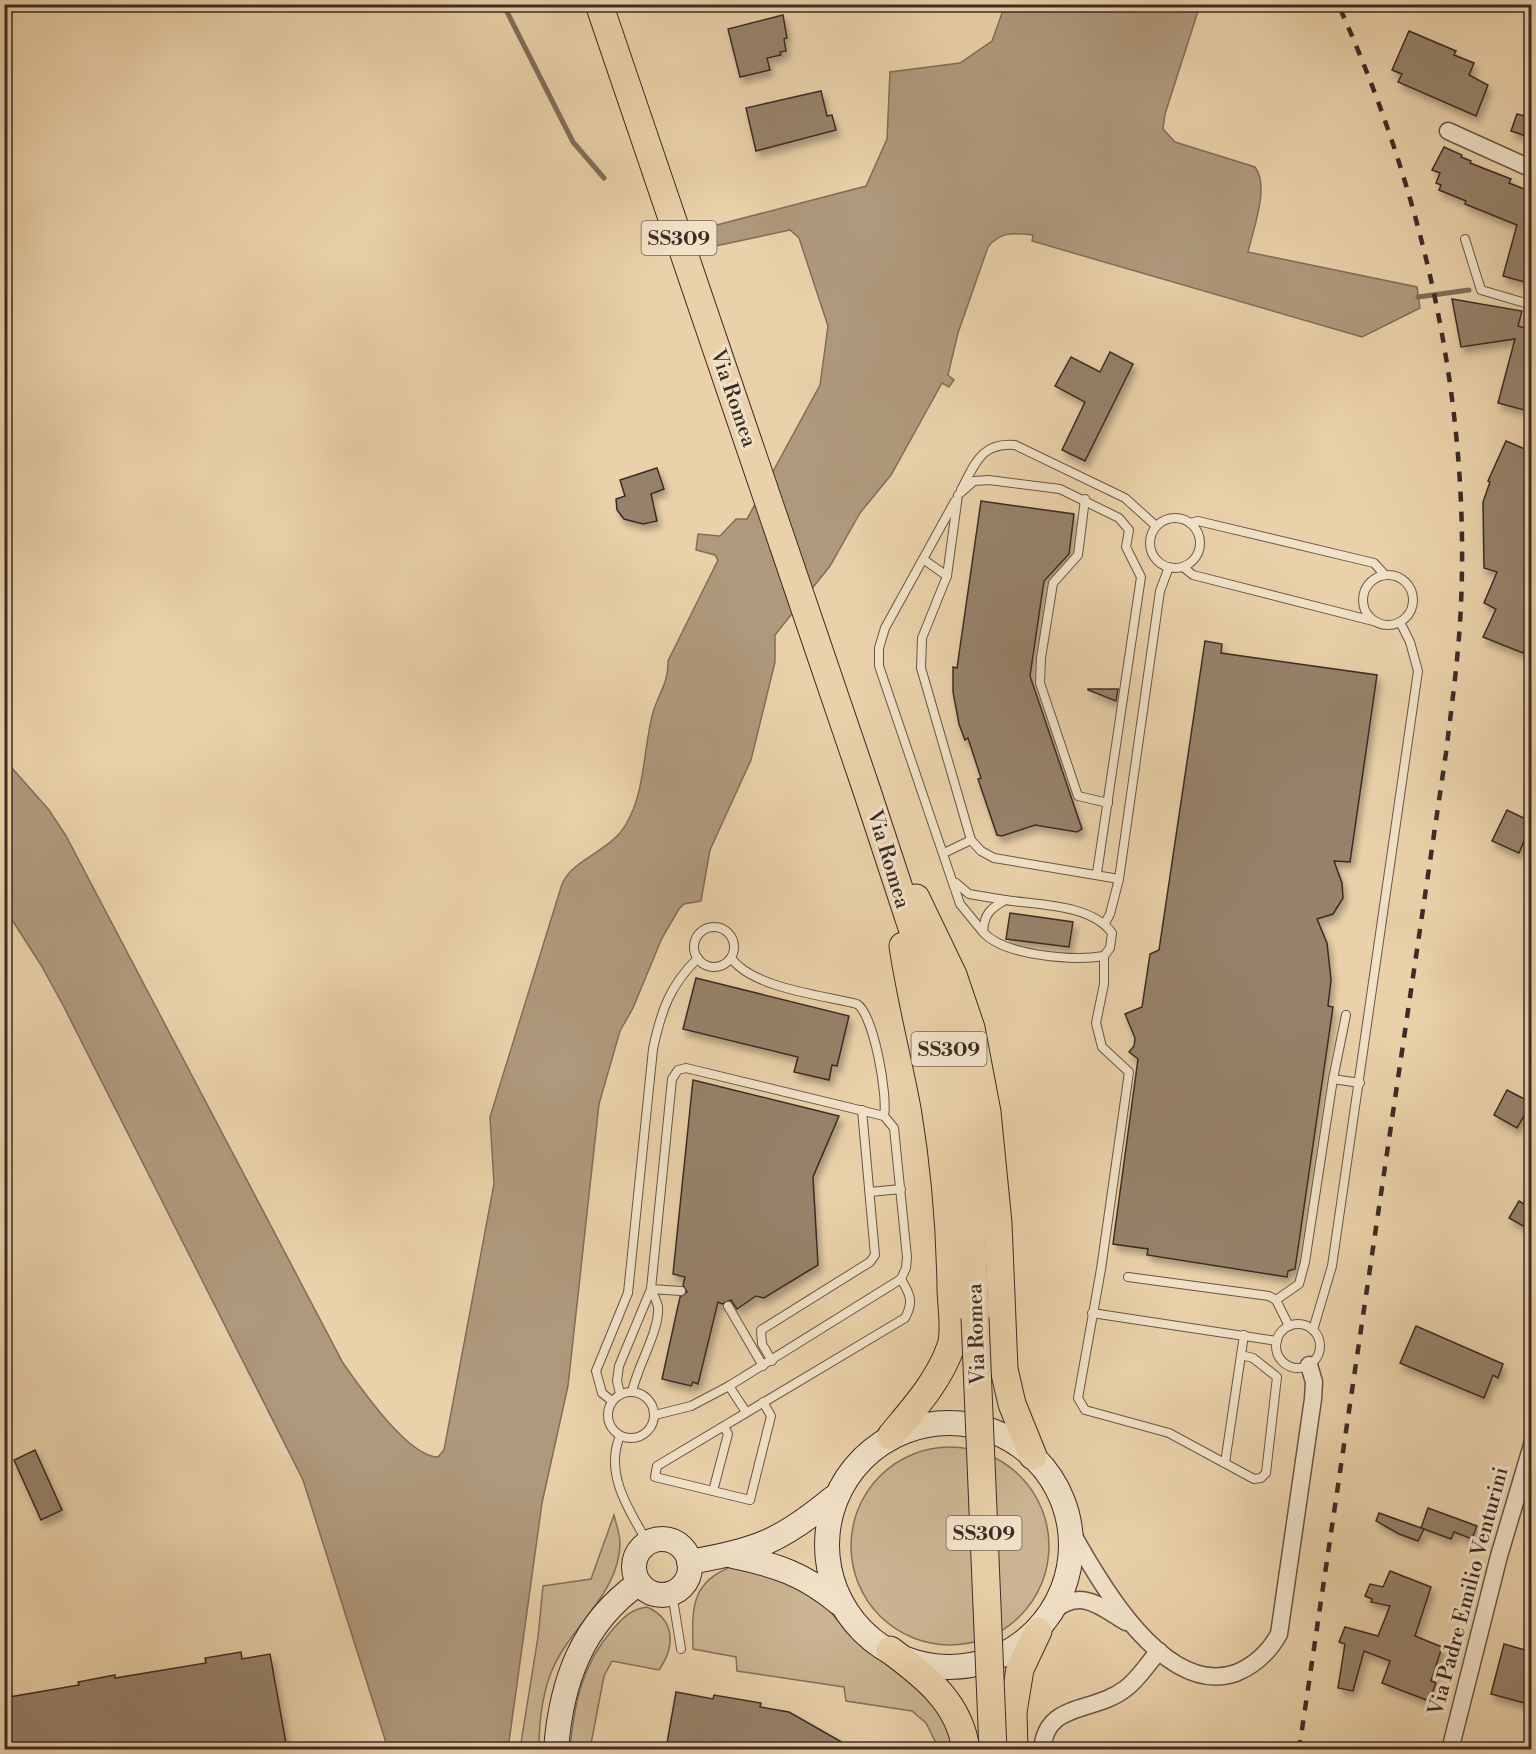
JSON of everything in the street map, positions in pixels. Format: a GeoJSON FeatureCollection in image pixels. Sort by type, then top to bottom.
{"type":"FeatureCollection","features":[{"type":"Feature","properties":{"kind":"main road","name":"Via Romea"},"geometry":{"type":"LineString","coordinates":[[599,4],[867,790],[945,1028],[969,1159],[993,1749]]}},
{"type":"Feature","properties":{"kind":"main road"},"geometry":{"type":"LineString","coordinates":[[689,1562],[730,1555],[775,1541],[801,1525],[833,1498],[864,1455],[891,1436],[924,1396],[938,1374],[952,1344],[950,1236],[935,1106],[909,988],[902,944],[872,850],[867,790]]}},
{"type":"Feature","properties":{"kind":"main road"},"geometry":{"type":"LineString","coordinates":[[867,790],[953,975],[971,1028],[987,1112],[998,1223],[1004,1369],[1012,1404],[1033,1456]]}},
{"type":"Feature","properties":{"kind":"main road"},"geometry":{"type":"LineString","coordinates":[[891,1436],[927,1424],[965,1424],[1002,1435],[1033,1456],[1052,1478],[1065,1503],[1071,1531],[1069,1573],[1020,1669],[1013,1712],[1014,1749]]}},
{"type":"Feature","properties":{"kind":"main road"},"geometry":{"type":"LineString","coordinates":[[833,1498],[828,1516],[829,1577],[843,1606],[865,1633],[923,1674],[941,1693],[958,1720],[966,1749]]}},
{"type":"Feature","properties":{"kind":"main road"},"geometry":{"type":"LineString","coordinates":[[662,1540],[670,1541],[682,1549],[689,1562],[684,1584],[672,1593],[650,1593],[639,1583],[634,1561],[648,1543],[662,1540]]}},
{"type":"Feature","properties":{"kind":"main road"},"geometry":{"type":"LineString","coordinates":[[730,1555],[779,1566],[801,1575],[843,1606]]}},
{"type":"Feature","properties":{"kind":"main road"},"geometry":{"type":"LineString","coordinates":[[556,1749],[562,1704],[584,1643],[601,1615],[616,1599],[639,1583]]}},
{"type":"Feature","properties":{"kind":"main road"},"geometry":{"type":"LineString","coordinates":[[890,1650],[918,1665],[950,1669],[982,1664],[1012,1651],[1045,1621]]}},
{"type":"Feature","properties":{"kind":"street"},"geometry":{"type":"LineString","coordinates":[[1448,131],[1532,169]]}},
{"type":"Feature","properties":{"kind":"street"},"geometry":{"type":"LineString","coordinates":[[1071,1531],[1104,1586],[1135,1628],[1159,1651],[1192,1673],[1216,1676],[1245,1669],[1272,1648],[1279,1634],[1313,1399],[1314,1382],[1309,1365]]}},
{"type":"Feature","properties":{"kind":"street","name":"Via Padre Emilio Venturini"},"geometry":{"type":"LineString","coordinates":[[1449,1749],[1496,1566],[1532,1445]]}},
{"type":"Feature","properties":{"kind":"street"},"geometry":{"type":"LineString","coordinates":[[1045,1621],[1064,1603],[1079,1599],[1093,1602],[1135,1628]]}},
{"type":"Feature","properties":{"kind":"street"},"geometry":{"type":"LineString","coordinates":[[1042,1749],[1046,1730],[1053,1719],[1105,1702],[1128,1688],[1159,1651]]}},
{"type":"Feature","properties":{"kind":"lane"},"geometry":{"type":"LineString","coordinates":[[1466,239],[1481,290],[1532,305]]}},
{"type":"Feature","properties":{"kind":"lane"},"geometry":{"type":"LineString","coordinates":[[1104,956],[1085,959],[998,945],[983,933],[960,904],[879,666],[879,648],[885,627],[983,451],[1000,443],[1015,445],[1125,498],[1156,526]]}},
{"type":"Feature","properties":{"kind":"lane"},"geometry":{"type":"LineString","coordinates":[[1098,873],[1141,578],[1126,548],[1129,530],[1126,524],[1085,500],[1060,489],[989,480],[974,482],[958,495],[946,576],[922,638],[921,668],[971,840],[981,851],[994,858],[1098,873],[1119,879]]}},
{"type":"Feature","properties":{"kind":"lane"},"geometry":{"type":"LineString","coordinates":[[1085,500],[1078,555],[1053,583],[1041,658],[1040,683],[1078,796],[1108,803]]}},
{"type":"Feature","properties":{"kind":"lane"},"geometry":{"type":"LineString","coordinates":[[1190,523],[1199,536],[1200,543],[1195,558],[1183,567],[1169,567],[1152,554],[1150,539],[1156,526],[1169,519],[1190,523],[1198,521],[1374,563],[1385,575]]}},
{"type":"Feature","properties":{"kind":"lane"},"geometry":{"type":"LineString","coordinates":[[923,559],[946,576]]}},
{"type":"Feature","properties":{"kind":"lane"},"geometry":{"type":"LineString","coordinates":[[1105,923],[1110,914],[1119,879],[1160,591],[1169,567]]}},
{"type":"Feature","properties":{"kind":"lane"},"geometry":{"type":"LineString","coordinates":[[1183,567],[1193,575],[1377,622],[1389,625],[1400,622],[1410,612],[1412,592],[1398,577],[1385,575],[1372,581],[1364,592],[1364,606],[1377,622]]}},
{"type":"Feature","properties":{"kind":"lane"},"geometry":{"type":"LineString","coordinates":[[1313,1330],[1332,1266],[1418,671],[1410,642],[1400,622]]}},
{"type":"Feature","properties":{"kind":"lane"},"geometry":{"type":"LineString","coordinates":[[944,853],[971,840]]}},
{"type":"Feature","properties":{"kind":"lane"},"geometry":{"type":"LineString","coordinates":[[952,878],[960,889],[969,894],[1086,914],[1105,923],[1112,933],[1110,948],[1104,956],[1104,984],[1096,1023],[1102,1047],[1129,1072],[1078,1398],[1085,1410],[1169,1433],[1254,1479],[1261,1478],[1266,1473],[1277,1377],[1253,1358],[1241,1355]]}},
{"type":"Feature","properties":{"kind":"lane"},"geometry":{"type":"LineString","coordinates":[[983,933],[988,910],[1005,900]]}},
{"type":"Feature","properties":{"kind":"lane"},"geometry":{"type":"LineString","coordinates":[[709,928],[723,929],[732,938],[734,952],[726,963],[713,967],[699,958],[695,949],[698,936],[709,928]]}},
{"type":"Feature","properties":{"kind":"lane"},"geometry":{"type":"LineString","coordinates":[[612,1401],[602,1393],[596,1371],[628,1293],[653,1049],[659,1022],[670,993],[680,975],[699,958]]}},
{"type":"Feature","properties":{"kind":"lane"},"geometry":{"type":"LineString","coordinates":[[731,958],[739,969],[755,978],[857,1004],[864,1008],[875,1047],[884,1099],[884,1116]]}},
{"type":"Feature","properties":{"kind":"lane"},"geometry":{"type":"LineString","coordinates":[[1276,1300],[1299,1284],[1305,1262],[1333,1079],[1346,1015]]}},
{"type":"Feature","properties":{"kind":"lane"},"geometry":{"type":"LineString","coordinates":[[620,1395],[616,1381],[619,1366],[651,1289],[672,1079],[678,1070],[686,1068],[884,1116],[894,1128],[901,1189],[907,1257],[906,1268],[901,1279],[729,1386],[691,1406],[655,1415]]}},
{"type":"Feature","properties":{"kind":"lane"},"geometry":{"type":"LineString","coordinates":[[1333,1079],[1360,1083]]}},
{"type":"Feature","properties":{"kind":"lane"},"geometry":{"type":"LineString","coordinates":[[772,1361],[762,1344],[761,1330],[870,1262],[874,1255],[862,1110]]}},
{"type":"Feature","properties":{"kind":"lane"},"geometry":{"type":"LineString","coordinates":[[870,1192],[901,1189]]}},
{"type":"Feature","properties":{"kind":"lane"},"geometry":{"type":"LineString","coordinates":[[1128,1277],[1262,1294],[1276,1300],[1289,1326]]}},
{"type":"Feature","properties":{"kind":"lane"},"geometry":{"type":"LineString","coordinates":[[763,1401],[771,1416],[750,1500],[654,1477],[657,1466],[763,1401],[905,1318],[910,1308],[911,1295],[901,1279]]}},
{"type":"Feature","properties":{"kind":"lane"},"geometry":{"type":"LineString","coordinates":[[651,1289],[681,1291]]}},
{"type":"Feature","properties":{"kind":"lane"},"geometry":{"type":"LineString","coordinates":[[632,1392],[652,1335],[658,1308],[651,1289]]}},
{"type":"Feature","properties":{"kind":"lane"},"geometry":{"type":"LineString","coordinates":[[728,1306],[763,1366]]}},
{"type":"Feature","properties":{"kind":"lane"},"geometry":{"type":"LineString","coordinates":[[1092,1313],[1277,1341]]}},
{"type":"Feature","properties":{"kind":"lane"},"geometry":{"type":"LineString","coordinates":[[1303,1325],[1313,1330],[1318,1337],[1320,1350],[1316,1359],[1309,1365],[1298,1368],[1286,1364],[1277,1353],[1277,1341],[1282,1331],[1289,1326],[1303,1325]]}},
{"type":"Feature","properties":{"kind":"lane"},"geometry":{"type":"LineString","coordinates":[[1225,1462],[1244,1335]]}},
{"type":"Feature","properties":{"kind":"lane"},"geometry":{"type":"LineString","coordinates":[[729,1386],[746,1412]]}},
{"type":"Feature","properties":{"kind":"lane"},"geometry":{"type":"LineString","coordinates":[[632,1392],[646,1396],[654,1408],[655,1415],[646,1433],[633,1438],[620,1436],[610,1424],[608,1416],[612,1401],[620,1395],[632,1392]]}},
{"type":"Feature","properties":{"kind":"lane"},"geometry":{"type":"LineString","coordinates":[[712,1491],[728,1434],[724,1427]]}},
{"type":"Feature","properties":{"kind":"lane"},"geometry":{"type":"LineString","coordinates":[[620,1436],[614,1462],[619,1485],[628,1509],[648,1543]]}},
{"type":"Feature","properties":{"kind":"lane"},"geometry":{"type":"LineString","coordinates":[[672,1593],[681,1649]]}},
{"type":"Feature","properties":{"kind":"shaded area"},"geometry":{"type":"Polygon","coordinates":[[[1005,5],[1200,5],[1165,114],[1163,129],[1175,142],[1255,167],[1259,175],[1261,196],[1248,252],[1417,287],[1420,308],[1362,337],[1032,241],[1033,235],[1003,236],[988,247],[958,333],[948,375],[954,380],[949,387],[942,383],[891,475],[860,513],[830,566],[775,635],[775,662],[751,760],[710,850],[701,901],[684,904],[679,909],[662,938],[633,1008],[620,1031],[599,1104],[568,1386],[542,1503],[508,1749],[388,1749],[303,1480],[64,1007],[41,965],[5,909],[4,759],[49,810],[66,836],[343,1363],[399,1434],[426,1454],[438,1457],[444,1450],[494,1184],[490,1117],[562,884],[573,869],[620,833],[635,805],[643,773],[650,724],[666,680],[668,661],[718,560],[715,555],[696,550],[698,534],[720,536],[736,519],[747,519],[820,385],[828,326],[799,238],[790,230],[716,246],[709,227],[866,186],[887,139],[890,72],[960,63],[992,41],[1005,5]]]}},
{"type":"Feature","properties":{"kind":"shaded area"},"geometry":{"type":"Polygon","coordinates":[[[950,1447],[979,1451],[997,1459],[1020,1476],[1037,1499],[1045,1517],[1049,1546],[1045,1575],[1037,1593],[1020,1616],[997,1633],[979,1641],[950,1645],[921,1641],[903,1633],[880,1616],[863,1593],[855,1575],[851,1546],[855,1517],[863,1499],[880,1476],[903,1459],[921,1451],[950,1447]]]}},
{"type":"Feature","properties":{"kind":"shaded area"},"geometry":{"type":"Polygon","coordinates":[[[614,1515],[620,1543],[618,1561],[612,1577],[594,1608],[561,1652],[553,1668],[542,1708],[539,1749],[520,1749],[538,1637],[543,1586],[591,1579],[614,1515]]]}},
{"type":"Feature","properties":{"kind":"shaded area"},"geometry":{"type":"Polygon","coordinates":[[[733,1566],[761,1567],[824,1604],[848,1633],[928,1690],[958,1749],[939,1749],[926,1723],[912,1711],[846,1701],[844,1687],[737,1671],[736,1657],[693,1649],[696,1598],[708,1580],[733,1566]]]}},
{"type":"Feature","properties":{"kind":"shaded area"},"geometry":{"type":"Polygon","coordinates":[[[647,1607],[656,1612],[668,1627],[670,1643],[664,1661],[659,1670],[612,1661],[604,1676],[590,1749],[570,1749],[577,1700],[594,1656],[602,1642],[624,1618],[636,1610],[647,1607]]]}},
{"type":"Feature","properties":{"kind":"building"},"geometry":{"type":"Polygon","coordinates":[[[783,15],[787,38],[784,39],[786,51],[780,52],[781,55],[767,58],[770,70],[740,77],[728,29],[783,15]]]}},
{"type":"Feature","properties":{"kind":"building"},"geometry":{"type":"Polygon","coordinates":[[[1409,31],[1456,51],[1454,55],[1474,63],[1469,75],[1488,85],[1476,116],[1398,82],[1402,74],[1392,70],[1409,31]]]}},
{"type":"Feature","properties":{"kind":"building"},"geometry":{"type":"Polygon","coordinates":[[[821,91],[827,116],[832,115],[836,130],[756,151],[746,108],[821,91]]]}},
{"type":"Feature","properties":{"kind":"building"},"geometry":{"type":"Polygon","coordinates":[[[1517,114],[1532,118],[1529,137],[1511,131],[1517,114]]]}},
{"type":"Feature","properties":{"kind":"building"},"geometry":{"type":"Polygon","coordinates":[[[1444,147],[1462,155],[1461,157],[1471,161],[1470,163],[1511,179],[1509,183],[1532,192],[1532,284],[1503,276],[1517,225],[1465,204],[1466,201],[1439,190],[1441,185],[1436,183],[1440,173],[1432,170],[1444,147]]]}},
{"type":"Feature","properties":{"kind":"building"},"geometry":{"type":"Polygon","coordinates":[[[1452,299],[1522,311],[1518,326],[1532,330],[1532,412],[1498,403],[1515,339],[1461,347],[1452,299]]]}},
{"type":"Feature","properties":{"kind":"building"},"geometry":{"type":"Polygon","coordinates":[[[1110,352],[1133,364],[1085,461],[1062,450],[1085,402],[1055,386],[1071,357],[1100,372],[1110,352]]]}},
{"type":"Feature","properties":{"kind":"building"},"geometry":{"type":"Polygon","coordinates":[[[1506,441],[1532,452],[1532,634],[1523,653],[1483,637],[1496,609],[1484,603],[1497,572],[1484,568],[1483,502],[1490,482],[1488,481],[1506,441]]]}},
{"type":"Feature","properties":{"kind":"building"},"geometry":{"type":"Polygon","coordinates":[[[657,468],[664,489],[651,494],[657,521],[643,524],[624,519],[617,510],[616,499],[625,496],[620,480],[657,468]]]}},
{"type":"Feature","properties":{"kind":"building"},"geometry":{"type":"Polygon","coordinates":[[[981,501],[1074,514],[1069,554],[1044,581],[1030,676],[1082,829],[1077,832],[1035,825],[1002,836],[997,835],[978,779],[981,778],[968,738],[965,740],[959,724],[953,692],[953,667],[957,668],[981,501]]]}},
{"type":"Feature","properties":{"kind":"building"},"geometry":{"type":"Polygon","coordinates":[[[1205,641],[1222,644],[1221,653],[1377,675],[1350,862],[1334,861],[1342,883],[1343,898],[1333,914],[1317,919],[1327,943],[1331,980],[1328,1006],[1333,1007],[1295,1269],[1288,1271],[1287,1277],[1147,1255],[1148,1249],[1113,1244],[1138,1059],[1129,1052],[1134,1046],[1135,1038],[1125,1014],[1142,1007],[1150,954],[1159,950],[1205,641]]]}},
{"type":"Feature","properties":{"kind":"building"},"geometry":{"type":"Polygon","coordinates":[[[1118,689],[1116,701],[1088,690],[1118,689]]]}},
{"type":"Feature","properties":{"kind":"building"},"geometry":{"type":"Polygon","coordinates":[[[1507,810],[1532,822],[1519,853],[1492,841],[1507,810]]]}},
{"type":"Feature","properties":{"kind":"building"},"geometry":{"type":"Polygon","coordinates":[[[1010,913],[1073,922],[1069,947],[1006,939],[1010,913]]]}},
{"type":"Feature","properties":{"kind":"building"},"geometry":{"type":"Polygon","coordinates":[[[696,978],[849,1016],[837,1066],[832,1065],[829,1080],[794,1072],[798,1057],[683,1029],[696,978]]]}},
{"type":"Feature","properties":{"kind":"building"},"geometry":{"type":"Polygon","coordinates":[[[693,1080],[839,1116],[813,1177],[818,1265],[764,1298],[756,1296],[737,1309],[731,1300],[722,1304],[718,1302],[698,1384],[693,1382],[691,1386],[662,1379],[680,1297],[687,1292],[683,1285],[685,1277],[673,1274],[693,1080]]]}},
{"type":"Feature","properties":{"kind":"building"},"geometry":{"type":"Polygon","coordinates":[[[1507,1090],[1532,1103],[1532,1120],[1524,1116],[1517,1128],[1494,1115],[1507,1090]]]}},
{"type":"Feature","properties":{"kind":"building"},"geometry":{"type":"Polygon","coordinates":[[[1519,1201],[1532,1209],[1532,1231],[1509,1218],[1519,1201]]]}},
{"type":"Feature","properties":{"kind":"building"},"geometry":{"type":"Polygon","coordinates":[[[1416,1326],[1503,1364],[1498,1378],[1493,1375],[1484,1398],[1400,1363],[1416,1326]]]}},
{"type":"Feature","properties":{"kind":"building"},"geometry":{"type":"Polygon","coordinates":[[[35,1450],[62,1510],[41,1520],[14,1460],[35,1450]]]}},
{"type":"Feature","properties":{"kind":"building"},"geometry":{"type":"Polygon","coordinates":[[[1428,1508],[1477,1526],[1472,1539],[1454,1532],[1451,1539],[1421,1528],[1428,1508]]]}},
{"type":"Feature","properties":{"kind":"building"},"geometry":{"type":"Polygon","coordinates":[[[1379,1513],[1424,1529],[1418,1541],[1399,1534],[1376,1521],[1379,1513]]]}},
{"type":"Feature","properties":{"kind":"building"},"geometry":{"type":"Polygon","coordinates":[[[1390,1571],[1431,1587],[1415,1636],[1442,1647],[1431,1681],[1436,1683],[1429,1701],[1382,1683],[1390,1661],[1364,1651],[1353,1691],[1338,1688],[1345,1644],[1339,1642],[1345,1627],[1378,1636],[1390,1606],[1371,1602],[1372,1599],[1365,1596],[1370,1584],[1383,1587],[1390,1571]]]}},
{"type":"Feature","properties":{"kind":"building"},"geometry":{"type":"Polygon","coordinates":[[[1504,1644],[1532,1652],[1532,1705],[1491,1694],[1504,1644]]]}},
{"type":"Feature","properties":{"kind":"building"},"geometry":{"type":"Polygon","coordinates":[[[241,1652],[242,1659],[270,1654],[287,1749],[4,1749],[4,1698],[79,1685],[78,1682],[115,1675],[115,1678],[206,1663],[205,1658],[241,1652]]]}},
{"type":"Feature","properties":{"kind":"building"},"geometry":{"type":"Polygon","coordinates":[[[676,1692],[713,1699],[714,1695],[761,1703],[760,1707],[789,1712],[854,1749],[666,1749],[676,1692]]]}},
{"type":"Feature","properties":{"kind":"waterway"},"geometry":{"type":"LineString","coordinates":[[503,4],[573,142],[604,178]]}},
{"type":"Feature","properties":{"kind":"waterway"},"geometry":{"type":"LineString","coordinates":[[1418,297],[1469,290]]}},
{"type":"Feature","properties":{"kind":"railway"},"geometry":{"type":"LineString","coordinates":[[1299,1750],[1446,753],[1461,604],[1462,527],[1458,450],[1435,297],[1417,222],[1394,148],[1368,75],[1338,4]]}}]}
